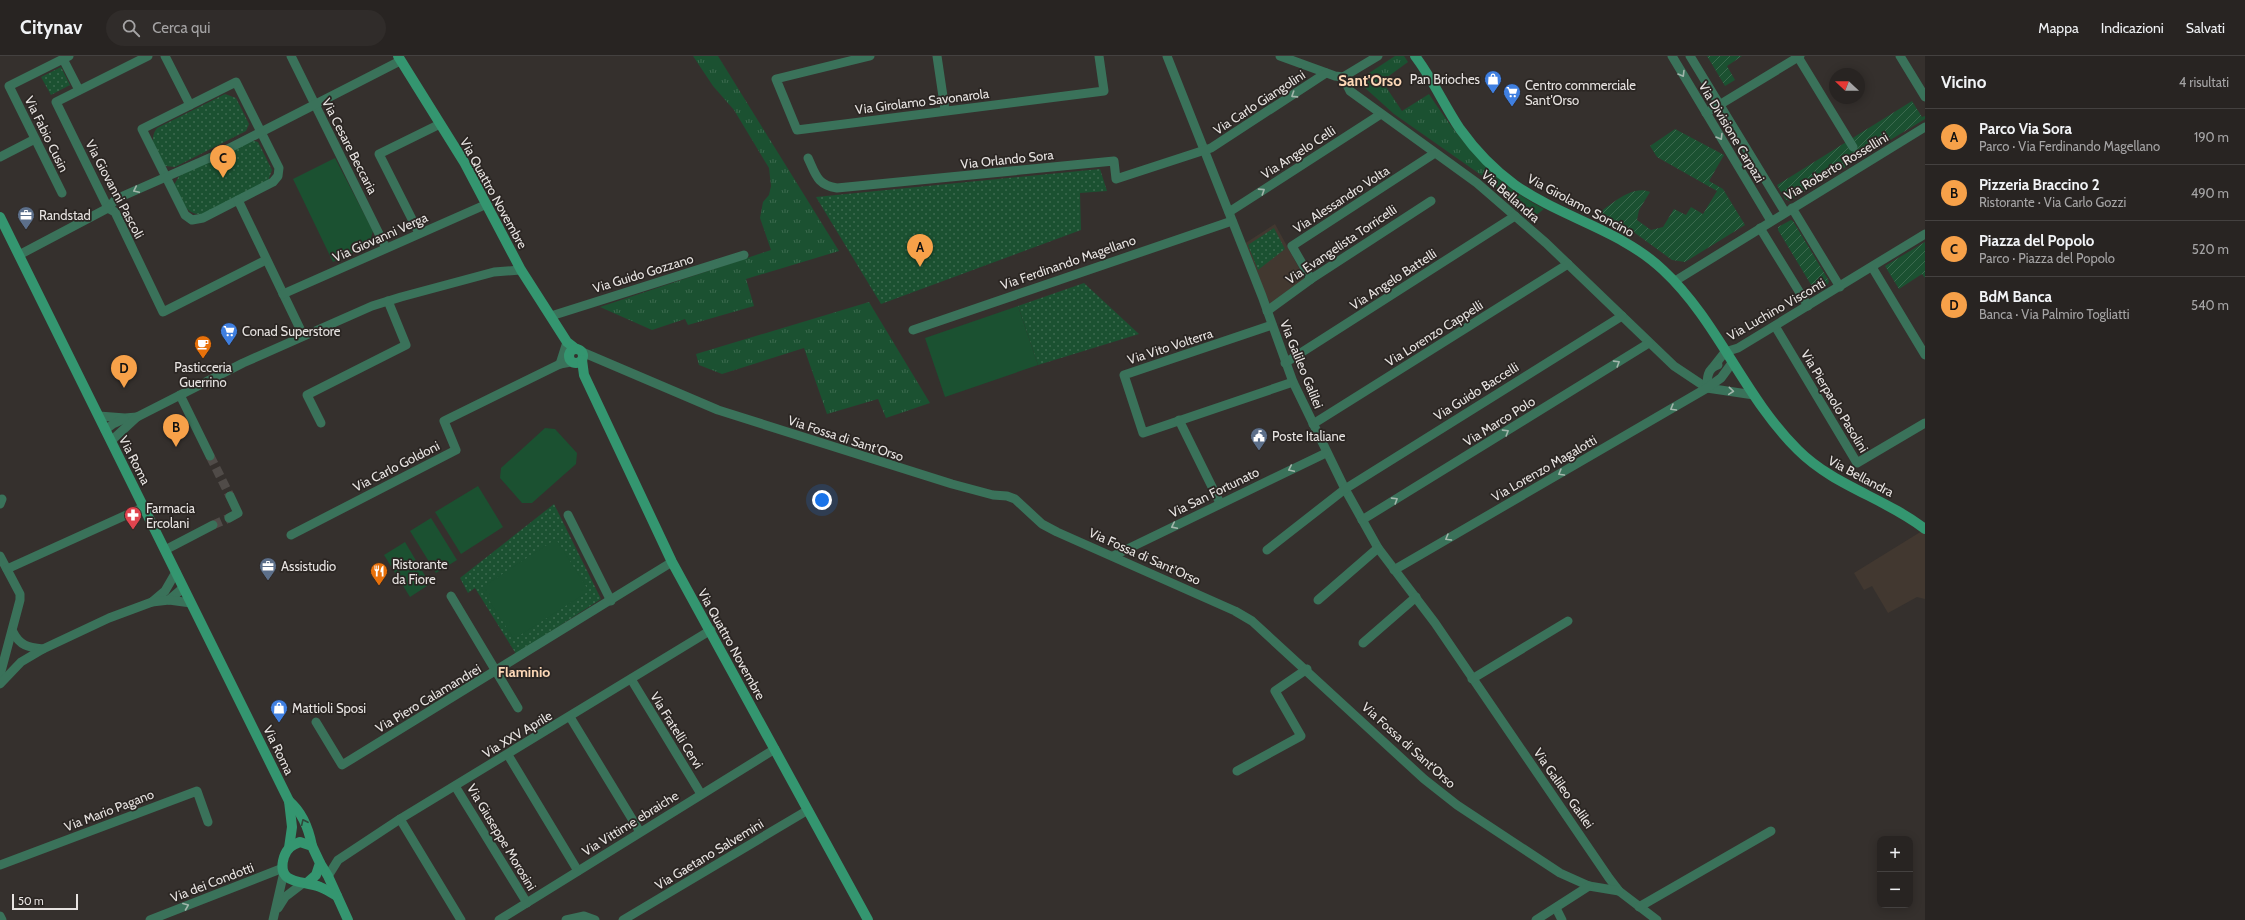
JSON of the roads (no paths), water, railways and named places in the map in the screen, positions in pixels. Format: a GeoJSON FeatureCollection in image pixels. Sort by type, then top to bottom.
{"type":"FeatureCollection","features":[{"type":"Feature","properties":{"kind":"main road","name":"Via Girolamo Soncino"},"geometry":{"type":"LineString","coordinates":[[1415,56],[1423,66],[1460,129],[1482,156],[1502,175],[1537,199],[1625,242],[1651,260],[1675,281],[1695,307],[1732,363]]}},
{"type":"Feature","properties":{"kind":"main road","name":"Via Girolamo Soncino"},"geometry":{"type":"LineString","coordinates":[[1419,56],[1423,66]]}},
{"type":"Feature","properties":{"kind":"main road","name":"Via Quattro Novembre"},"geometry":{"type":"LineString","coordinates":[[399,59],[440,124],[487,204],[518,265],[576,357],[672,562],[711,630],[868,920]]}},
{"type":"Feature","properties":{"kind":"main road","name":"Via Roma"},"geometry":{"type":"LineString","coordinates":[[0,219],[19,254],[289,801],[292,827],[289,848]]}},
{"type":"Feature","properties":{"kind":"main road","name":"Via Bellandra"},"geometry":{"type":"LineString","coordinates":[[1732,363],[1786,438],[1811,462],[1841,482],[1897,510],[1925,529]]}},
{"type":"Feature","properties":{"kind":"main road","name":"Via Roma"},"geometry":{"type":"LineString","coordinates":[[289,801],[298,809],[309,834],[312,846]]}},
{"type":"Feature","properties":{"kind":"main road"},"geometry":{"type":"LineString","coordinates":[[336,896],[320,887],[291,880],[284,870],[284,859],[289,848],[300,842],[312,846],[328,876],[348,920]]}},
{"type":"Feature","properties":{"kind":"main road"},"geometry":{"type":"LineString","coordinates":[[305,884],[316,875],[320,863]]}},
{"type":"Feature","properties":{"kind":"street"},"geometry":{"type":"LineString","coordinates":[[66,58],[79,90],[148,56]]}},
{"type":"Feature","properties":{"kind":"street"},"geometry":{"type":"LineString","coordinates":[[165,56],[190,105]]}},
{"type":"Feature","properties":{"kind":"street","name":"Via Cesare Beccaria"},"geometry":{"type":"LineString","coordinates":[[291,56],[386,248]]}},
{"type":"Feature","properties":{"kind":"street","name":"Via Girolamo Savonarola"},"geometry":{"type":"LineString","coordinates":[[870,56],[776,80],[797,130],[1104,91],[1099,56]]}},
{"type":"Feature","properties":{"kind":"street"},"geometry":{"type":"LineString","coordinates":[[937,56],[945,110]]}},
{"type":"Feature","properties":{"kind":"street","name":"Via Galileo Galilei"},"geometry":{"type":"LineString","coordinates":[[1167,56],[1231,217],[1285,363],[1326,453],[1362,520],[1378,548],[1416,597],[1619,891],[1657,920]]}},
{"type":"Feature","properties":{"kind":"street"},"geometry":{"type":"LineString","coordinates":[[1280,56],[1326,74],[1343,77],[1378,56]]}},
{"type":"Feature","properties":{"kind":"street","name":"Via Divisione Carpazi"},"geometry":{"type":"LineString","coordinates":[[1672,56],[1771,221]]}},
{"type":"Feature","properties":{"kind":"street","name":"Via Divisione Carpazi"},"geometry":{"type":"LineString","coordinates":[[1690,56],[1788,210]]}},
{"type":"Feature","properties":{"kind":"street"},"geometry":{"type":"LineString","coordinates":[[1706,113],[1799,56],[1853,146]]}},
{"type":"Feature","properties":{"kind":"street"},"geometry":{"type":"LineString","coordinates":[[1900,56],[1925,96]]}},
{"type":"Feature","properties":{"kind":"street","name":"Via Fabio Cusin"},"geometry":{"type":"LineString","coordinates":[[62,193],[9,86],[66,58]]}},
{"type":"Feature","properties":{"kind":"street"},"geometry":{"type":"LineString","coordinates":[[19,254],[108,208],[116,199],[216,155],[315,105],[399,59]]}},
{"type":"Feature","properties":{"kind":"street","name":"Via Carlo Giangolini"},"geometry":{"type":"LineString","coordinates":[[1204,150],[1211,148],[1326,74]]}},
{"type":"Feature","properties":{"kind":"street","name":"Via Bellandra"},"geometry":{"type":"LineString","coordinates":[[1343,77],[1350,91],[1477,183],[1568,264],[1674,366],[1707,388]]}},
{"type":"Feature","properties":{"kind":"street"},"geometry":{"type":"LineString","coordinates":[[236,82],[261,132],[279,168],[278,176],[273,182],[203,218],[192,220],[185,215],[142,129],[236,82]]}},
{"type":"Feature","properties":{"kind":"street","name":"Via Giovanni Pascoli"},"geometry":{"type":"LineString","coordinates":[[79,90],[56,102],[108,208],[115,212],[163,312],[266,260]]}},
{"type":"Feature","properties":{"kind":"street","name":"Via Angelo Celli"},"geometry":{"type":"LineString","coordinates":[[1231,217],[1381,114]]}},
{"type":"Feature","properties":{"kind":"street"},"geometry":{"type":"LineString","coordinates":[[419,233],[379,154],[440,124]]}},
{"type":"Feature","properties":{"kind":"street","name":"Via Roberto Rossellini"},"geometry":{"type":"LineString","coordinates":[[1675,281],[1925,127]]}},
{"type":"Feature","properties":{"kind":"street"},"geometry":{"type":"LineString","coordinates":[[0,157],[35,139]]}},
{"type":"Feature","properties":{"kind":"street","name":"Via Orlando Sora"},"geometry":{"type":"LineString","coordinates":[[808,158],[819,180],[826,186],[837,188],[1114,161],[1116,179],[1204,150]]}},
{"type":"Feature","properties":{"kind":"street","name":"Via Alessandro Volta"},"geometry":{"type":"LineString","coordinates":[[1311,279],[1292,246],[1435,153]]}},
{"type":"Feature","properties":{"kind":"street"},"geometry":{"type":"LineString","coordinates":[[238,200],[303,335]]}},
{"type":"Feature","properties":{"kind":"street","name":"Via Evangelista Torricelli"},"geometry":{"type":"LineString","coordinates":[[1267,311],[1311,279],[1431,201]]}},
{"type":"Feature","properties":{"kind":"street","name":"Via Giovanni Verga"},"geometry":{"type":"LineString","coordinates":[[283,294],[487,204]]}},
{"type":"Feature","properties":{"kind":"street","name":"Via Luchino Visconti"},"geometry":{"type":"LineString","coordinates":[[1788,210],[1840,287]]}},
{"type":"Feature","properties":{"kind":"street","name":"Via Angelo Battelli"},"geometry":{"type":"LineString","coordinates":[[1285,363],[1515,216]]}},
{"type":"Feature","properties":{"kind":"street","name":"Via Ferdinando Magellano"},"geometry":{"type":"LineString","coordinates":[[913,330],[1231,217]]}},
{"type":"Feature","properties":{"kind":"street"},"geometry":{"type":"LineString","coordinates":[[1760,228],[1808,306]]}},
{"type":"Feature","properties":{"kind":"street","name":"Via Luchino Visconti"},"geometry":{"type":"LineString","coordinates":[[1725,352],[1738,348],[1925,234]]}},
{"type":"Feature","properties":{"kind":"street","name":"Via Guido Gozzano"},"geometry":{"type":"LineString","coordinates":[[550,316],[744,255]]}},
{"type":"Feature","properties":{"kind":"street","name":"Via Lorenzo Cappelli"},"geometry":{"type":"LineString","coordinates":[[1313,424],[1568,264]]}},
{"type":"Feature","properties":{"kind":"street"},"geometry":{"type":"LineString","coordinates":[[111,441],[137,417],[303,335],[388,301],[518,265]]}},
{"type":"Feature","properties":{"kind":"street"},"geometry":{"type":"LineString","coordinates":[[1872,267],[1925,355]]}},
{"type":"Feature","properties":{"kind":"street"},"geometry":{"type":"LineString","coordinates":[[321,423],[307,395],[406,345],[388,301]]}},
{"type":"Feature","properties":{"kind":"street","name":"Via Guido Baccelli"},"geometry":{"type":"LineString","coordinates":[[1267,550],[1345,489],[1622,316]]}},
{"type":"Feature","properties":{"kind":"street","name":"Via Vito Volterra"},"geometry":{"type":"LineString","coordinates":[[1179,420],[1143,433],[1124,375],[1272,325]]}},
{"type":"Feature","properties":{"kind":"street","name":"Via Pierpaolo Pasolini"},"geometry":{"type":"LineString","coordinates":[[1775,326],[1857,463],[1925,423]]}},
{"type":"Feature","properties":{"kind":"street"},"geometry":{"type":"LineString","coordinates":[[560,364],[567,342]]}},
{"type":"Feature","properties":{"kind":"street","name":"Via Marco Polo"},"geometry":{"type":"LineString","coordinates":[[1362,520],[1649,343]]}},
{"type":"Feature","properties":{"kind":"street"},"geometry":{"type":"LineString","coordinates":[[1725,352],[1707,377],[1707,388],[1754,395]]}},
{"type":"Feature","properties":{"kind":"street","name":"Via Fossa di Sant'Orso"},"geometry":{"type":"LineString","coordinates":[[576,357],[598,359],[718,410],[931,478],[993,495],[1007,496],[1019,502],[1042,524],[1235,611],[1252,621],[1307,669],[1424,779],[1456,805],[1547,865],[1589,886],[1619,891]]}},
{"type":"Feature","properties":{"kind":"street","name":"Via Carlo Goldoni"},"geometry":{"type":"LineString","coordinates":[[291,535],[456,450],[444,422],[576,357]]}},
{"type":"Feature","properties":{"kind":"street"},"geometry":{"type":"LineString","coordinates":[[1714,366],[1732,363]]}},
{"type":"Feature","properties":{"kind":"street","name":"Via Lorenzo Magalotti"},"geometry":{"type":"LineString","coordinates":[[1394,570],[1707,388],[1721,378],[1732,363]]}},
{"type":"Feature","properties":{"kind":"street"},"geometry":{"type":"LineString","coordinates":[[1220,503],[1179,420],[1293,382]]}},
{"type":"Feature","properties":{"kind":"street"},"geometry":{"type":"LineString","coordinates":[[180,395],[210,456]]}},
{"type":"Feature","properties":{"kind":"street"},"geometry":{"type":"LineString","coordinates":[[99,416],[125,418],[137,417]]}},
{"type":"Feature","properties":{"kind":"street"},"geometry":{"type":"LineString","coordinates":[[105,430],[125,418]]}},
{"type":"Feature","properties":{"kind":"street","name":"Via San Fortunato"},"geometry":{"type":"LineString","coordinates":[[1113,556],[1326,453]]}},
{"type":"Feature","properties":{"kind":"street"},"geometry":{"type":"LineString","coordinates":[[229,518],[238,513],[230,496]]}},
{"type":"Feature","properties":{"kind":"street"},"geometry":{"type":"LineString","coordinates":[[7,569],[144,507]]}},
{"type":"Feature","properties":{"kind":"street"},"geometry":{"type":"LineString","coordinates":[[568,515],[611,601]]}},
{"type":"Feature","properties":{"kind":"street"},"geometry":{"type":"LineString","coordinates":[[165,550],[213,525]]}},
{"type":"Feature","properties":{"kind":"street"},"geometry":{"type":"LineString","coordinates":[[1318,600],[1378,548]]}},
{"type":"Feature","properties":{"kind":"street"},"geometry":{"type":"LineString","coordinates":[[0,556],[20,600],[13,632],[0,675]]}},
{"type":"Feature","properties":{"kind":"street","name":"Via Piero Calamandrei"},"geometry":{"type":"LineString","coordinates":[[316,722],[342,765],[496,672],[672,562]]}},
{"type":"Feature","properties":{"kind":"street"},"geometry":{"type":"LineString","coordinates":[[152,602],[165,591],[176,572]]}},
{"type":"Feature","properties":{"kind":"street"},"geometry":{"type":"LineString","coordinates":[[165,591],[184,588]]}},
{"type":"Feature","properties":{"kind":"street"},"geometry":{"type":"LineString","coordinates":[[169,600],[184,588]]}},
{"type":"Feature","properties":{"kind":"street"},"geometry":{"type":"LineString","coordinates":[[451,596],[518,708]]}},
{"type":"Feature","properties":{"kind":"street"},"geometry":{"type":"LineString","coordinates":[[1363,643],[1416,597]]}},
{"type":"Feature","properties":{"kind":"street"},"geometry":{"type":"LineString","coordinates":[[0,684],[21,662],[43,649],[109,618],[152,602],[169,600],[191,603]]}},
{"type":"Feature","properties":{"kind":"street"},"geometry":{"type":"LineString","coordinates":[[1472,679],[1568,621]]}},
{"type":"Feature","properties":{"kind":"street","name":"Via XXV Aprile"},"geometry":{"type":"LineString","coordinates":[[320,863],[338,860],[400,819],[508,755],[711,630]]}},
{"type":"Feature","properties":{"kind":"street"},"geometry":{"type":"LineString","coordinates":[[13,632],[17,640],[26,647]]}},
{"type":"Feature","properties":{"kind":"street"},"geometry":{"type":"LineString","coordinates":[[6,656],[26,647],[43,649]]}},
{"type":"Feature","properties":{"kind":"street"},"geometry":{"type":"LineString","coordinates":[[6,656],[12,661],[21,662]]}},
{"type":"Feature","properties":{"kind":"street"},"geometry":{"type":"LineString","coordinates":[[1237,771],[1301,736],[1275,691],[1307,669]]}},
{"type":"Feature","properties":{"kind":"street","name":"Via Fratelli Cervi"},"geometry":{"type":"LineString","coordinates":[[631,679],[701,794]]}},
{"type":"Feature","properties":{"kind":"street"},"geometry":{"type":"LineString","coordinates":[[570,717],[640,832]]}},
{"type":"Feature","properties":{"kind":"street","name":"Via Vittime ebraiche"},"geometry":{"type":"LineString","coordinates":[[499,920],[775,749]]}},
{"type":"Feature","properties":{"kind":"street"},"geometry":{"type":"LineString","coordinates":[[508,755],[578,871]]}},
{"type":"Feature","properties":{"kind":"street","name":"Via Giuseppe Morosini"},"geometry":{"type":"LineString","coordinates":[[455,786],[527,903]]}},
{"type":"Feature","properties":{"kind":"street","name":"Via Mario Pagano"},"geometry":{"type":"LineString","coordinates":[[0,865],[197,791],[208,822]]}},
{"type":"Feature","properties":{"kind":"street","name":"Via Gaetano Salvemini"},"geometry":{"type":"LineString","coordinates":[[623,920],[808,810]]}},
{"type":"Feature","properties":{"kind":"street"},"geometry":{"type":"LineString","coordinates":[[400,819],[461,920]]}},
{"type":"Feature","properties":{"kind":"street"},"geometry":{"type":"LineString","coordinates":[[1639,907],[1771,831]]}},
{"type":"Feature","properties":{"kind":"street","name":"Via XXV Aprile"},"geometry":{"type":"LineString","coordinates":[[328,876],[338,860]]}},
{"type":"Feature","properties":{"kind":"street"},"geometry":{"type":"LineString","coordinates":[[274,916],[284,870]]}},
{"type":"Feature","properties":{"kind":"street","name":"Via dei Condotti"},"geometry":{"type":"LineString","coordinates":[[150,920],[284,870]]}},
{"type":"Feature","properties":{"kind":"street"},"geometry":{"type":"LineString","coordinates":[[274,916],[285,897],[305,884]]}},
{"type":"Feature","properties":{"kind":"street"},"geometry":{"type":"LineString","coordinates":[[1536,920],[1589,886]]}},
{"type":"Feature","properties":{"kind":"street"},"geometry":{"type":"LineString","coordinates":[[1556,908],[1562,920]]}},
{"type":"Feature","properties":{"kind":"street"},"geometry":{"type":"LineString","coordinates":[[0,916],[2,920]]}},
{"type":"Feature","properties":{"kind":"street"},"geometry":{"type":"LineString","coordinates":[[566,920],[584,916],[595,920]]}},
{"type":"Feature","properties":{"kind":"tunnel"},"geometry":{"type":"LineString","coordinates":[[210,456],[230,496]]}},
{"type":"Feature","properties":{"kind":"tunnel"},"geometry":{"type":"LineString","coordinates":[[213,525],[229,518]]}},
{"type":"Feature","properties":{"kind":"place","name":"Pan Brioches"},"geometry":{"type":"Point","coordinates":[1493,94]}},
{"type":"Feature","properties":{"kind":"place","name":"Centro commerciale Sant'Orso"},"geometry":{"type":"Point","coordinates":[1512,107]}},
{"type":"Feature","properties":{"kind":"place","name":"Piazza del Popolo"},"geometry":{"type":"Point","coordinates":[223,178]}},
{"type":"Feature","properties":{"kind":"place","name":"Randstad"},"geometry":{"type":"Point","coordinates":[26,230]}},
{"type":"Feature","properties":{"kind":"place","name":"Parco Via Sora"},"geometry":{"type":"Point","coordinates":[920,267]}},
{"type":"Feature","properties":{"kind":"place","name":"Conad Superstore"},"geometry":{"type":"Point","coordinates":[229,346]}},
{"type":"Feature","properties":{"kind":"place","name":"Pasticceria Guerrino"},"geometry":{"type":"Point","coordinates":[203,359]}},
{"type":"Feature","properties":{"kind":"place","name":"BdM Banca"},"geometry":{"type":"Point","coordinates":[124,388]}},
{"type":"Feature","properties":{"kind":"place","name":"Pizzeria Braccino 2"},"geometry":{"type":"Point","coordinates":[176,447]}},
{"type":"Feature","properties":{"kind":"place","name":"Poste Italiane"},"geometry":{"type":"Point","coordinates":[1259,451]}},
{"type":"Feature","properties":{"kind":"place","name":"Farmacia Ercolani"},"geometry":{"type":"Point","coordinates":[133,530]}},
{"type":"Feature","properties":{"kind":"place","name":"Assistudio"},"geometry":{"type":"Point","coordinates":[268,581]}},
{"type":"Feature","properties":{"kind":"place","name":"Ristorante da Fiore"},"geometry":{"type":"Point","coordinates":[379,586]}},
{"type":"Feature","properties":{"kind":"place","name":"Mattioli Sposi"},"geometry":{"type":"Point","coordinates":[279,723]}},
{"type":"Feature","properties":{"kind":"district","name":"Sant'Orso"},"geometry":{"type":"Point","coordinates":[1370,81]}},
{"type":"Feature","properties":{"kind":"district","name":"Flaminio"},"geometry":{"type":"Point","coordinates":[524,672]}}]}
